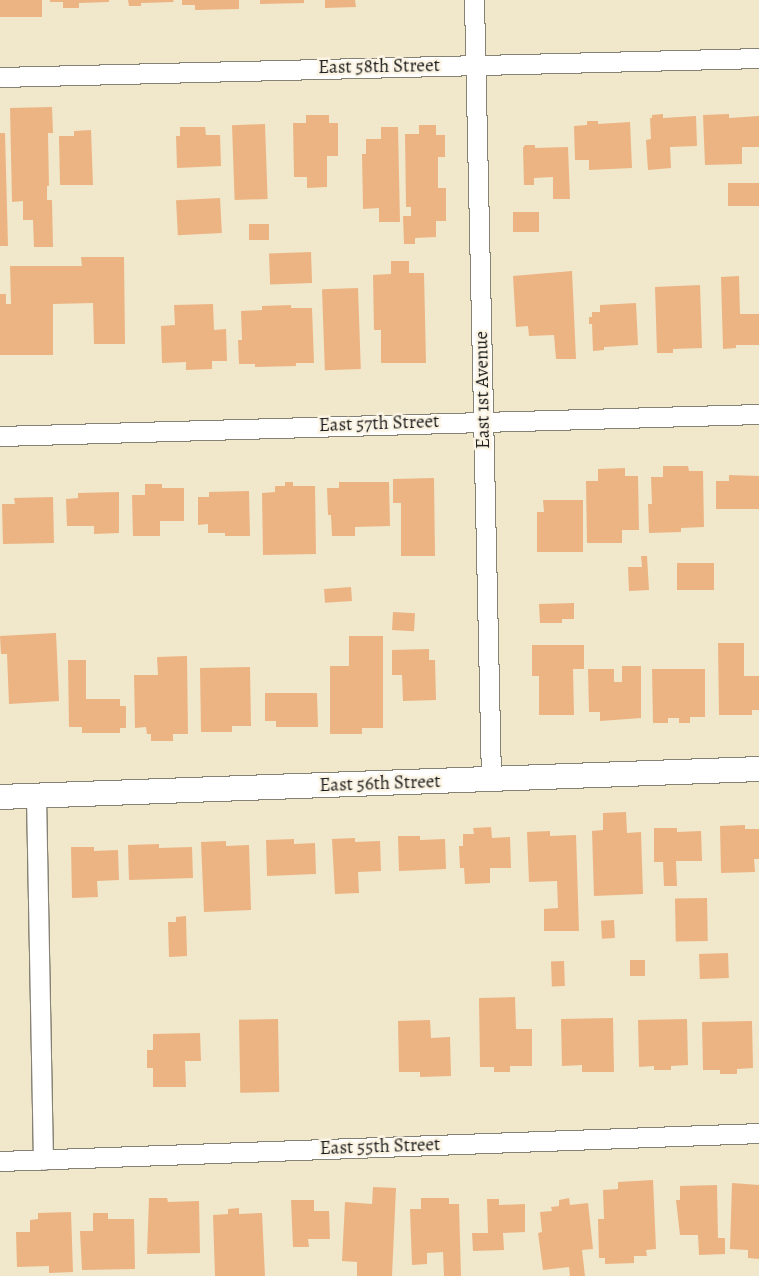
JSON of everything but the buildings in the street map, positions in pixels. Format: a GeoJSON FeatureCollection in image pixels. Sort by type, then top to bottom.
{"type":"FeatureCollection","features":[{"type":"Feature","properties":{"kind":"street","name":"East 1st Avenue"},"geometry":{"type":"LineString","coordinates":[[474,0],[491,780]]}},
{"type":"Feature","properties":{"kind":"street","name":"East 58th Street"},"geometry":{"type":"LineString","coordinates":[[0,77],[759,58]]}},
{"type":"Feature","properties":{"kind":"street","name":"East 57th Street"},"geometry":{"type":"LineString","coordinates":[[0,436],[484,420],[759,414]]}},
{"type":"Feature","properties":{"kind":"street","name":"East 56th Street"},"geometry":{"type":"LineString","coordinates":[[0,797],[759,769]]}},
{"type":"Feature","properties":{"kind":"street"},"geometry":{"type":"LineString","coordinates":[[36,796],[43,1160]]}},
{"type":"Feature","properties":{"kind":"street","name":"East 55th Street"},"geometry":{"type":"LineString","coordinates":[[0,1161],[759,1133]]}}]}
